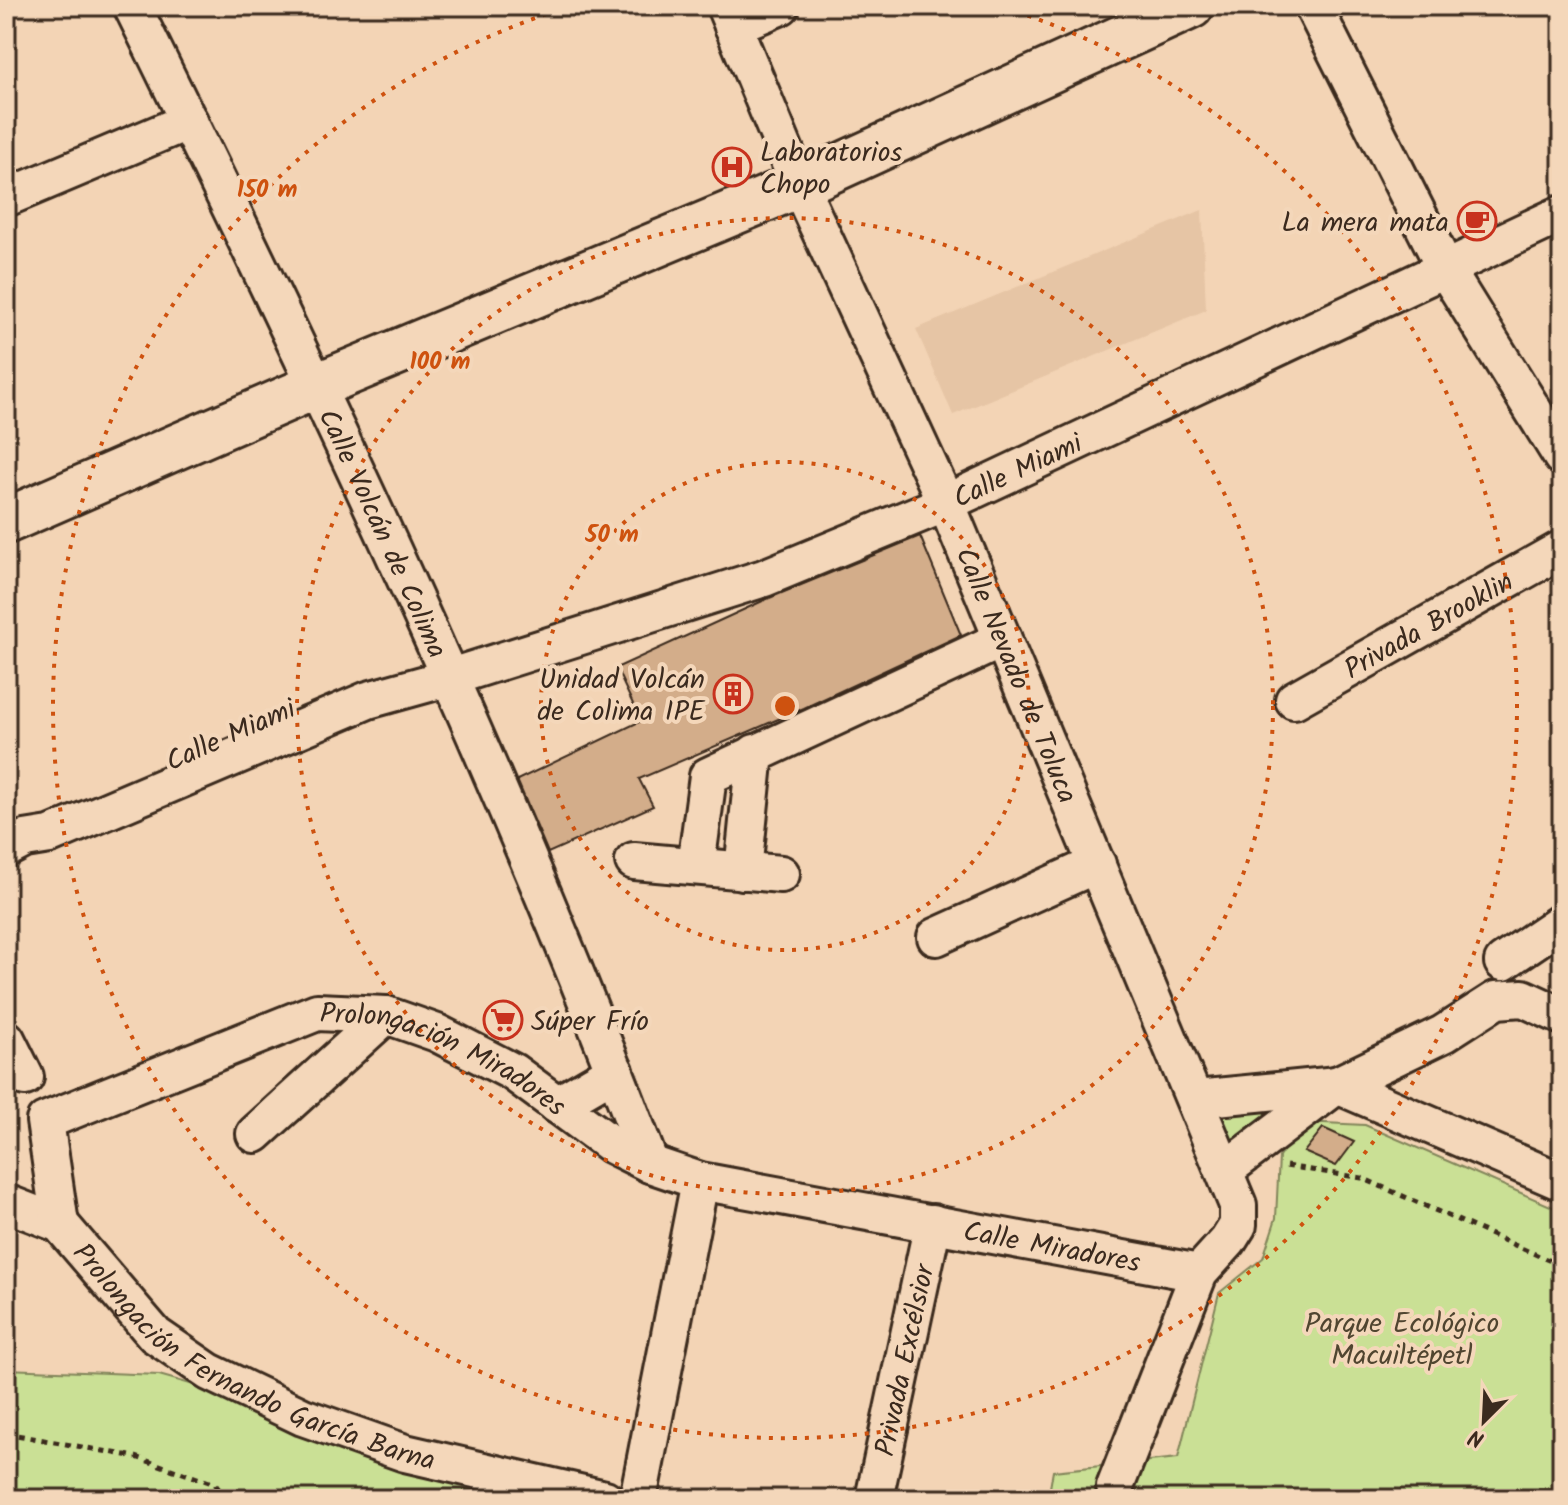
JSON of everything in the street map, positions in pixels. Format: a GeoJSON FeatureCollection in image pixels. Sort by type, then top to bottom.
{"type":"FeatureCollection","features":[{"type":"Feature","properties":{"kind":"main road"},"geometry":{"type":"LineString","coordinates":[[6,521],[316,386],[799,185],[1191,6]]}},
{"type":"Feature","properties":{"kind":"street","name":"Calle Volcán de Colima"},"geometry":{"type":"LineString","coordinates":[[132,6],[316,386],[451,677],[615,1071],[650,1164]]}},
{"type":"Feature","properties":{"kind":"street"},"geometry":{"type":"LineString","coordinates":[[729,16],[781,6]]}},
{"type":"Feature","properties":{"kind":"street"},"geometry":{"type":"LineString","coordinates":[[1313,6],[1446,270],[1562,457]]}},
{"type":"Feature","properties":{"kind":"street","name":"Calle Nevado de Toluca"},"geometry":{"type":"LineString","coordinates":[[729,16],[799,185],[946,503],[1225,1170]]}},
{"type":"Feature","properties":{"kind":"street"},"geometry":{"type":"LineString","coordinates":[[6,198],[189,121]]}},
{"type":"Feature","properties":{"kind":"street","name":"Calle Miami"},"geometry":{"type":"LineString","coordinates":[[16,844],[50,835],[368,700],[451,677],[764,578],[946,503],[1562,214]]}},
{"type":"Feature","properties":{"kind":"street","name":"Privada Brooklin"},"geometry":{"type":"LineString","coordinates":[[1294,700],[1562,549]]}},
{"type":"Feature","properties":{"kind":"street"},"geometry":{"type":"LineString","coordinates":[[696,866],[708,776],[1003,639]]}},
{"type":"Feature","properties":{"kind":"street"},"geometry":{"type":"LineString","coordinates":[[743,871],[755,753]]}},
{"type":"Feature","properties":{"kind":"street"},"geometry":{"type":"LineString","coordinates":[[634,861],[781,874]]}},
{"type":"Feature","properties":{"kind":"street"},"geometry":{"type":"LineString","coordinates":[[936,937],[1097,864]]}},
{"type":"Feature","properties":{"kind":"street"},"geometry":{"type":"LineString","coordinates":[[1503,962],[1562,922]]}},
{"type":"Feature","properties":{"kind":"street"},"geometry":{"type":"LineString","coordinates":[[1115,1487],[1199,1273],[1238,1225],[1238,1205],[1225,1170],[1337,1085],[1443,1034],[1496,1000],[1523,998],[1562,1016]]}},
{"type":"Feature","properties":{"kind":"street","name":"Prolongación Miradores"},"geometry":{"type":"LineString","coordinates":[[60,1224],[45,1121],[317,1012],[386,1015],[437,1033],[513,1072],[612,1145],[650,1164]]}},
{"type":"Feature","properties":{"kind":"street"},"geometry":{"type":"LineString","coordinates":[[255,1134],[386,1015]]}},
{"type":"Feature","properties":{"kind":"street"},"geometry":{"type":"LineString","coordinates":[[6,1039],[25,1077]]}},
{"type":"Feature","properties":{"kind":"street"},"geometry":{"type":"LineString","coordinates":[[557,1105],[615,1071]]}},
{"type":"Feature","properties":{"kind":"street"},"geometry":{"type":"LineString","coordinates":[[1196,1099],[1337,1085],[1562,1182]]}},
{"type":"Feature","properties":{"kind":"street","name":"Calle Miradores"},"geometry":{"type":"LineString","coordinates":[[650,1164],[700,1181],[1199,1273]]}},
{"type":"Feature","properties":{"kind":"street"},"geometry":{"type":"LineString","coordinates":[[638,1499],[700,1181]]}},
{"type":"Feature","properties":{"kind":"street"},"geometry":{"type":"LineString","coordinates":[[6,1203],[60,1224]]}},
{"type":"Feature","properties":{"kind":"street","name":"Privada Excélsior"},"geometry":{"type":"LineString","coordinates":[[874,1499],[933,1223]]}},
{"type":"Feature","properties":{"kind":"street","name":"Prolongación Fernando García Barna"},"geometry":{"type":"LineString","coordinates":[[60,1224],[155,1335],[209,1372],[303,1417],[405,1453],[605,1499]]}},
{"type":"Feature","properties":{"kind":"path"},"geometry":{"type":"LineString","coordinates":[[1225,1170],[1292,1166],[1362,1178],[1562,1266]]}},
{"type":"Feature","properties":{"kind":"path"},"geometry":{"type":"LineString","coordinates":[[6,1433],[136,1457],[215,1484],[226,1499]]}},
{"type":"Feature","properties":{"kind":"path"},"geometry":{"type":"LineString","coordinates":[[1524,1493],[1534,1499]]}},
{"type":"Feature","properties":{"kind":"shaded area"},"geometry":{"type":"Polygon","coordinates":[[[1202,210],[1206,310],[953,415],[916,329],[1202,210]]]}},
{"type":"Feature","properties":{"kind":"green space"},"geometry":{"type":"Polygon","coordinates":[[[1284,1099],[1227,1148],[1213,1108],[1284,1099]]]}},
{"type":"Feature","properties":{"kind":"green space","name":"Parque Ecológico Macuiltépetl"},"geometry":{"type":"Polygon","coordinates":[[[1303,1122],[1365,1125],[1562,1211],[1562,1499],[1048,1499],[1053,1471],[1178,1458],[1219,1293],[1263,1258],[1276,1218],[1279,1157],[1303,1122]]]}},
{"type":"Feature","properties":{"kind":"green space"},"geometry":{"type":"Polygon","coordinates":[[[6,1369],[159,1375],[593,1499],[6,1499],[6,1369]]]}},
{"type":"Feature","properties":{"kind":"building","name":"Unidad Volcán de Colima IPE"},"geometry":{"type":"Polygon","coordinates":[[[920,536],[961,635],[804,708],[639,779],[653,806],[548,853],[517,780],[641,721],[616,668],[767,599],[920,536]]]}},
{"type":"Feature","properties":{"kind":"building"},"geometry":{"type":"Polygon","coordinates":[[[1323,1128],[1354,1142],[1336,1166],[1304,1152],[1323,1128]]]}},
{"type":"Feature","properties":{"kind":"place","name":"Laboratorios Chopo"},"geometry":{"type":"Point","coordinates":[732,167]}},
{"type":"Feature","properties":{"kind":"place","name":"La mera mata"},"geometry":{"type":"Point","coordinates":[1477,221]}},
{"type":"Feature","properties":{"kind":"place","name":"Unidad Volcán de Colima IPE"},"geometry":{"type":"Point","coordinates":[733,694]}},
{"type":"Feature","properties":{"kind":"place","name":"Súper Frío"},"geometry":{"type":"Point","coordinates":[503,1020]}}]}
